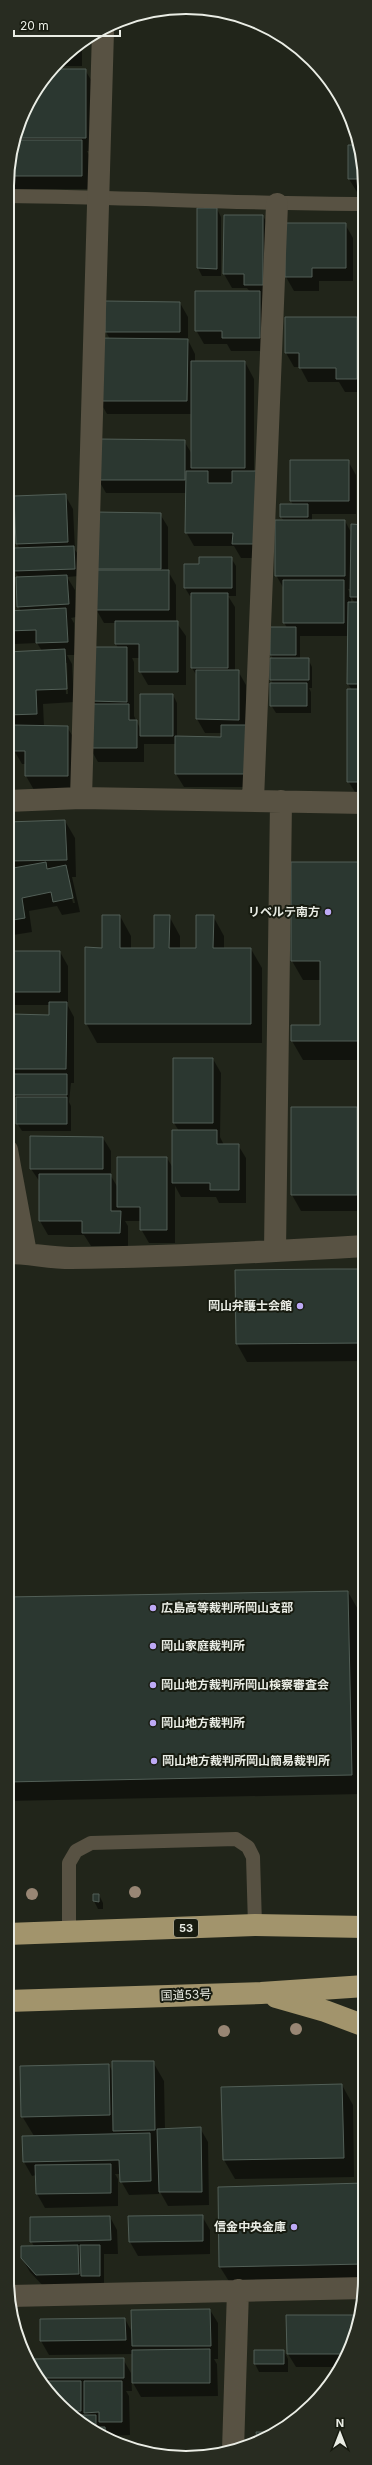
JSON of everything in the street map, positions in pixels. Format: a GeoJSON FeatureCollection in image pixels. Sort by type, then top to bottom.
{"type":"FeatureCollection","features":[{"type":"Feature","properties":{"kind":"highway","name":"53"},"geometry":{"type":"LineString","coordinates":[[14,1934],[255,1925],[358,1927]]}},
{"type":"Feature","properties":{"kind":"highway","name":"国道53号"},"geometry":{"type":"LineString","coordinates":[[14,2001],[261,1993],[358,1986]]}},
{"type":"Feature","properties":{"kind":"highway"},"geometry":{"type":"LineString","coordinates":[[261,1993],[325,2011],[358,2023]]}},
{"type":"Feature","properties":{"kind":"street"},"geometry":{"type":"LineString","coordinates":[[81,798],[100,197],[103,36]]}},
{"type":"Feature","properties":{"kind":"street"},"geometry":{"type":"LineString","coordinates":[[253,800],[277,204]]}},
{"type":"Feature","properties":{"kind":"street"},"geometry":{"type":"LineString","coordinates":[[14,801],[81,798],[358,803]]}},
{"type":"Feature","properties":{"kind":"street"},"geometry":{"type":"LineString","coordinates":[[276,1251],[281,801]]}},
{"type":"Feature","properties":{"kind":"street"},"geometry":{"type":"LineString","coordinates":[[14,1222],[17,1253],[68,1258],[276,1251],[358,1246]]}},
{"type":"Feature","properties":{"kind":"street"},"geometry":{"type":"LineString","coordinates":[[15,2296],[358,2288]]}},
{"type":"Feature","properties":{"kind":"street"},"geometry":{"type":"LineString","coordinates":[[233,2444],[238,2290]]}},
{"type":"Feature","properties":{"kind":"lane"},"geometry":{"type":"LineString","coordinates":[[14,196],[100,197],[277,204],[358,204]]}},
{"type":"Feature","properties":{"kind":"lane"},"geometry":{"type":"LineString","coordinates":[[69,1932],[69,1863],[76,1851],[91,1843],[236,1840],[248,1846],[253,1857],[255,1925]]}},
{"type":"Feature","properties":{"kind":"building"},"geometry":{"type":"Polygon","coordinates":[[[60,69],[86,69],[86,138],[21,138],[27,120],[37,100],[60,69]]]}},
{"type":"Feature","properties":{"kind":"building"},"geometry":{"type":"Polygon","coordinates":[[[20,140],[82,140],[82,176],[14,176],[20,140]]]}},
{"type":"Feature","properties":{"kind":"building"},"geometry":{"type":"Polygon","coordinates":[[[348,145],[353,145],[358,179],[348,179],[348,145]]]}},
{"type":"Feature","properties":{"kind":"building"},"geometry":{"type":"Polygon","coordinates":[[[197,208],[217,208],[217,269],[197,268],[197,208]]]}},
{"type":"Feature","properties":{"kind":"building"},"geometry":{"type":"Polygon","coordinates":[[[224,215],[263,215],[263,285],[244,285],[244,274],[223,274],[224,215]]]}},
{"type":"Feature","properties":{"kind":"building"},"geometry":{"type":"Polygon","coordinates":[[[285,223],[346,223],[346,268],[312,268],[312,277],[285,277],[285,223]]]}},
{"type":"Feature","properties":{"kind":"building"},"geometry":{"type":"Polygon","coordinates":[[[195,291],[260,291],[260,338],[222,338],[222,331],[195,331],[195,291]]]}},
{"type":"Feature","properties":{"kind":"building"},"geometry":{"type":"Polygon","coordinates":[[[105,301],[180,302],[180,332],[105,332],[105,301]]]}},
{"type":"Feature","properties":{"kind":"building"},"geometry":{"type":"Polygon","coordinates":[[[285,317],[357,317],[357,379],[336,379],[336,368],[299,368],[299,353],[285,353],[285,317]]]}},
{"type":"Feature","properties":{"kind":"building"},"geometry":{"type":"Polygon","coordinates":[[[99,338],[188,339],[187,401],[98,401],[99,338]]]}},
{"type":"Feature","properties":{"kind":"building"},"geometry":{"type":"Polygon","coordinates":[[[191,361],[245,361],[245,468],[191,468],[191,361]]]}},
{"type":"Feature","properties":{"kind":"building"},"geometry":{"type":"Polygon","coordinates":[[[98,439],[185,440],[185,480],[97,480],[98,439]]]}},
{"type":"Feature","properties":{"kind":"building"},"geometry":{"type":"Polygon","coordinates":[[[290,460],[349,460],[349,501],[290,501],[290,460]]]}},
{"type":"Feature","properties":{"kind":"building"},"geometry":{"type":"Polygon","coordinates":[[[186,471],[208,471],[208,483],[232,483],[232,471],[257,471],[257,544],[232,544],[233,533],[185,533],[186,471]]]}},
{"type":"Feature","properties":{"kind":"building"},"geometry":{"type":"Polygon","coordinates":[[[66,494],[68,542],[16,544],[14,496],[66,494]]]}},
{"type":"Feature","properties":{"kind":"building"},"geometry":{"type":"Polygon","coordinates":[[[280,504],[308,504],[308,517],[280,517],[280,504]]]}},
{"type":"Feature","properties":{"kind":"building"},"geometry":{"type":"Polygon","coordinates":[[[95,512],[161,513],[161,569],[95,569],[95,512]]]}},
{"type":"Feature","properties":{"kind":"building"},"geometry":{"type":"Polygon","coordinates":[[[275,520],[345,520],[345,576],[275,576],[275,520]]]}},
{"type":"Feature","properties":{"kind":"building"},"geometry":{"type":"Polygon","coordinates":[[[351,524],[358,524],[358,597],[350,597],[351,524]]]}},
{"type":"Feature","properties":{"kind":"building"},"geometry":{"type":"Polygon","coordinates":[[[74,546],[75,569],[14,571],[14,548],[74,546]]]}},
{"type":"Feature","properties":{"kind":"building"},"geometry":{"type":"Polygon","coordinates":[[[199,557],[232,557],[232,588],[184,588],[184,564],[199,564],[199,557]]]}},
{"type":"Feature","properties":{"kind":"building"},"geometry":{"type":"Polygon","coordinates":[[[95,570],[169,570],[169,610],[95,610],[95,570]]]}},
{"type":"Feature","properties":{"kind":"building"},"geometry":{"type":"Polygon","coordinates":[[[67,575],[69,604],[17,607],[16,577],[67,575]]]}},
{"type":"Feature","properties":{"kind":"building"},"geometry":{"type":"Polygon","coordinates":[[[283,580],[344,580],[344,623],[283,623],[283,580]]]}},
{"type":"Feature","properties":{"kind":"building"},"geometry":{"type":"Polygon","coordinates":[[[191,593],[228,593],[228,668],[191,668],[191,593]]]}},
{"type":"Feature","properties":{"kind":"building"},"geometry":{"type":"Polygon","coordinates":[[[348,602],[358,602],[358,684],[347,684],[348,602]]]}},
{"type":"Feature","properties":{"kind":"building"},"geometry":{"type":"Polygon","coordinates":[[[66,608],[68,642],[36,643],[36,630],[14,631],[14,611],[66,608]]]}},
{"type":"Feature","properties":{"kind":"building"},"geometry":{"type":"Polygon","coordinates":[[[115,621],[178,621],[178,672],[139,672],[139,644],[115,644],[115,621]]]}},
{"type":"Feature","properties":{"kind":"building"},"geometry":{"type":"Polygon","coordinates":[[[270,627],[296,627],[296,655],[270,655],[270,627]]]}},
{"type":"Feature","properties":{"kind":"building"},"geometry":{"type":"Polygon","coordinates":[[[91,647],[127,647],[127,702],[91,701],[91,647]]]}},
{"type":"Feature","properties":{"kind":"building"},"geometry":{"type":"Polygon","coordinates":[[[65,649],[67,689],[36,690],[37,714],[14,715],[14,652],[65,649]]]}},
{"type":"Feature","properties":{"kind":"building"},"geometry":{"type":"Polygon","coordinates":[[[270,658],[309,658],[309,680],[270,680],[270,658]]]}},
{"type":"Feature","properties":{"kind":"building"},"geometry":{"type":"Polygon","coordinates":[[[196,670],[239,670],[239,720],[196,719],[196,670]]]}},
{"type":"Feature","properties":{"kind":"building"},"geometry":{"type":"Polygon","coordinates":[[[270,683],[307,683],[307,706],[270,706],[270,683]]]}},
{"type":"Feature","properties":{"kind":"building"},"geometry":{"type":"Polygon","coordinates":[[[347,689],[358,689],[358,782],[347,782],[347,689]]]}},
{"type":"Feature","properties":{"kind":"building"},"geometry":{"type":"Polygon","coordinates":[[[140,694],[173,694],[173,736],[140,736],[140,694]]]}},
{"type":"Feature","properties":{"kind":"building"},"geometry":{"type":"Polygon","coordinates":[[[89,704],[129,704],[129,720],[137,720],[137,748],[89,748],[89,704]]]}},
{"type":"Feature","properties":{"kind":"building"},"geometry":{"type":"Polygon","coordinates":[[[14,725],[68,726],[68,776],[25,776],[25,751],[14,751],[14,725]]]}},
{"type":"Feature","properties":{"kind":"building"},"geometry":{"type":"Polygon","coordinates":[[[221,725],[246,725],[246,774],[175,774],[175,736],[221,737],[221,725]]]}},
{"type":"Feature","properties":{"kind":"building"},"geometry":{"type":"Polygon","coordinates":[[[65,820],[67,860],[14,861],[14,822],[65,820]]]}},
{"type":"Feature","properties":{"kind":"building"},"geometry":{"type":"Polygon","coordinates":[[[46,862],[47,869],[66,865],[73,898],[53,902],[51,892],[22,898],[25,918],[14,920],[14,868],[46,862]]]}},
{"type":"Feature","properties":{"kind":"building","name":"リベルテ南方"},"geometry":{"type":"Polygon","coordinates":[[[291,862],[358,862],[358,1041],[291,1041],[291,1025],[320,1025],[320,961],[291,961],[291,862]]]}},
{"type":"Feature","properties":{"kind":"building"},"geometry":{"type":"Polygon","coordinates":[[[102,915],[120,915],[120,948],[154,948],[154,915],[170,915],[169,948],[196,948],[196,915],[214,915],[213,948],[251,948],[251,1024],[85,1024],[85,947],[102,948],[102,915]]]}},
{"type":"Feature","properties":{"kind":"building"},"geometry":{"type":"Polygon","coordinates":[[[14,951],[60,951],[60,992],[14,992],[14,951]]]}},
{"type":"Feature","properties":{"kind":"building"},"geometry":{"type":"Polygon","coordinates":[[[49,1002],[67,1002],[66,1069],[14,1069],[14,1014],[49,1015],[49,1002]]]}},
{"type":"Feature","properties":{"kind":"building"},"geometry":{"type":"Polygon","coordinates":[[[173,1058],[213,1058],[213,1123],[173,1123],[173,1058]]]}},
{"type":"Feature","properties":{"kind":"building"},"geometry":{"type":"Polygon","coordinates":[[[14,1074],[67,1074],[67,1095],[14,1095],[14,1074]]]}},
{"type":"Feature","properties":{"kind":"building"},"geometry":{"type":"Polygon","coordinates":[[[16,1097],[67,1097],[67,1124],[16,1124],[16,1097]]]}},
{"type":"Feature","properties":{"kind":"building"},"geometry":{"type":"Polygon","coordinates":[[[291,1107],[357,1107],[357,1195],[291,1195],[291,1107]]]}},
{"type":"Feature","properties":{"kind":"building"},"geometry":{"type":"Polygon","coordinates":[[[172,1130],[217,1130],[217,1144],[239,1144],[239,1190],[210,1190],[210,1183],[172,1183],[172,1130]]]}},
{"type":"Feature","properties":{"kind":"building"},"geometry":{"type":"Polygon","coordinates":[[[30,1136],[103,1137],[103,1169],[30,1169],[30,1136]]]}},
{"type":"Feature","properties":{"kind":"building"},"geometry":{"type":"Polygon","coordinates":[[[117,1157],[167,1157],[167,1230],[140,1230],[140,1207],[117,1207],[117,1157]]]}},
{"type":"Feature","properties":{"kind":"building"},"geometry":{"type":"Polygon","coordinates":[[[39,1174],[111,1174],[111,1211],[121,1211],[120,1233],[82,1233],[82,1221],[39,1221],[39,1174]]]}},
{"type":"Feature","properties":{"kind":"building","name":"岡山弁護士会館"},"geometry":{"type":"Polygon","coordinates":[[[358,1269],[358,1343],[236,1344],[235,1270],[358,1269]]]}},
{"type":"Feature","properties":{"kind":"building"},"geometry":{"type":"Polygon","coordinates":[[[348,1591],[352,1775],[14,1782],[14,1597],[348,1591]]]}},
{"type":"Feature","properties":{"kind":"building"},"geometry":{"type":"Polygon","coordinates":[[[93,1894],[99,1894],[99,1902],[93,1901],[93,1894]]]}},
{"type":"Feature","properties":{"kind":"building"},"geometry":{"type":"Polygon","coordinates":[[[112,2061],[154,2061],[155,2130],[113,2131],[112,2061]]]}},
{"type":"Feature","properties":{"kind":"building"},"geometry":{"type":"Polygon","coordinates":[[[109,2064],[110,2115],[21,2117],[20,2066],[109,2064]]]}},
{"type":"Feature","properties":{"kind":"building"},"geometry":{"type":"Polygon","coordinates":[[[342,2084],[344,2158],[223,2160],[221,2087],[342,2084]]]}},
{"type":"Feature","properties":{"kind":"building"},"geometry":{"type":"Polygon","coordinates":[[[201,2127],[202,2192],[159,2192],[157,2129],[201,2127]]]}},
{"type":"Feature","properties":{"kind":"building"},"geometry":{"type":"Polygon","coordinates":[[[150,2133],[151,2181],[120,2182],[119,2160],[23,2162],[22,2136],[150,2133]]]}},
{"type":"Feature","properties":{"kind":"building"},"geometry":{"type":"Polygon","coordinates":[[[111,2164],[111,2193],[36,2194],[35,2165],[111,2164]]]}},
{"type":"Feature","properties":{"kind":"building"},"geometry":{"type":"Polygon","coordinates":[[[358,2183],[358,2264],[219,2267],[218,2187],[358,2183]]]}},
{"type":"Feature","properties":{"kind":"building"},"geometry":{"type":"Polygon","coordinates":[[[203,2215],[203,2241],[129,2242],[128,2216],[203,2215]]]}},
{"type":"Feature","properties":{"kind":"building"},"geometry":{"type":"Polygon","coordinates":[[[110,2216],[111,2240],[30,2242],[30,2217],[110,2216]]]}},
{"type":"Feature","properties":{"kind":"building"},"geometry":{"type":"Polygon","coordinates":[[[78,2245],[79,2274],[36,2275],[21,2258],[21,2246],[78,2245]]]}},
{"type":"Feature","properties":{"kind":"building"},"geometry":{"type":"Polygon","coordinates":[[[80,2245],[100,2245],[100,2276],[81,2276],[80,2245]]]}},
{"type":"Feature","properties":{"kind":"building"},"geometry":{"type":"Polygon","coordinates":[[[210,2309],[211,2346],[132,2346],[131,2310],[210,2309]]]}},
{"type":"Feature","properties":{"kind":"building"},"geometry":{"type":"Polygon","coordinates":[[[286,2315],[354,2315],[349,2334],[340,2354],[287,2354],[286,2315]]]}},
{"type":"Feature","properties":{"kind":"building"},"geometry":{"type":"Polygon","coordinates":[[[125,2318],[126,2340],[40,2341],[40,2319],[125,2318]]]}},
{"type":"Feature","properties":{"kind":"building"},"geometry":{"type":"Polygon","coordinates":[[[210,2349],[210,2383],[132,2383],[132,2350],[210,2349]]]}},
{"type":"Feature","properties":{"kind":"building"},"geometry":{"type":"Polygon","coordinates":[[[254,2350],[284,2350],[284,2364],[254,2364],[254,2350]]]}},
{"type":"Feature","properties":{"kind":"building"},"geometry":{"type":"Polygon","coordinates":[[[124,2358],[124,2378],[45,2378],[34,2359],[124,2358]]]}},
{"type":"Feature","properties":{"kind":"building"},"geometry":{"type":"Polygon","coordinates":[[[48,2381],[81,2381],[81,2411],[76,2411],[64,2401],[48,2381]]]}},
{"type":"Feature","properties":{"kind":"building"},"geometry":{"type":"Polygon","coordinates":[[[84,2381],[122,2381],[122,2422],[99,2422],[99,2412],[84,2413],[84,2381]]]}},
{"type":"Feature","properties":{"kind":"building"},"geometry":{"type":"Polygon","coordinates":[[[81,2415],[96,2415],[96,2426],[81,2415]]]}},
{"type":"Feature","properties":{"kind":"building"},"geometry":{"type":"Polygon","coordinates":[[[98,2427],[105,2427],[105,2431],[98,2427]]]}},
{"type":"Feature","properties":{"kind":"building"},"geometry":{"type":"Polygon","coordinates":[[[256,2432],[264,2432],[262,2433],[256,2436],[256,2432]]]}},
{"type":"Feature","properties":{"kind":"place","name":"リベルテ南方"},"geometry":{"type":"Point","coordinates":[328,912]}},
{"type":"Feature","properties":{"kind":"place","name":"岡山弁護士会館"},"geometry":{"type":"Point","coordinates":[300,1306]}},
{"type":"Feature","properties":{"kind":"place","name":"広島高等裁判所岡山支部"},"geometry":{"type":"Point","coordinates":[153,1608]}},
{"type":"Feature","properties":{"kind":"place","name":"岡山家庭裁判所"},"geometry":{"type":"Point","coordinates":[153,1646]}},
{"type":"Feature","properties":{"kind":"place","name":"岡山地方裁判所岡山検察審査会"},"geometry":{"type":"Point","coordinates":[153,1685]}},
{"type":"Feature","properties":{"kind":"place","name":"岡山地方裁判所"},"geometry":{"type":"Point","coordinates":[153,1723]}},
{"type":"Feature","properties":{"kind":"place","name":"岡山地方裁判所岡山簡易裁判所"},"geometry":{"type":"Point","coordinates":[154,1761]}},
{"type":"Feature","properties":{"kind":"place","name":"信金中央金庫"},"geometry":{"type":"Point","coordinates":[294,2227]}}]}
